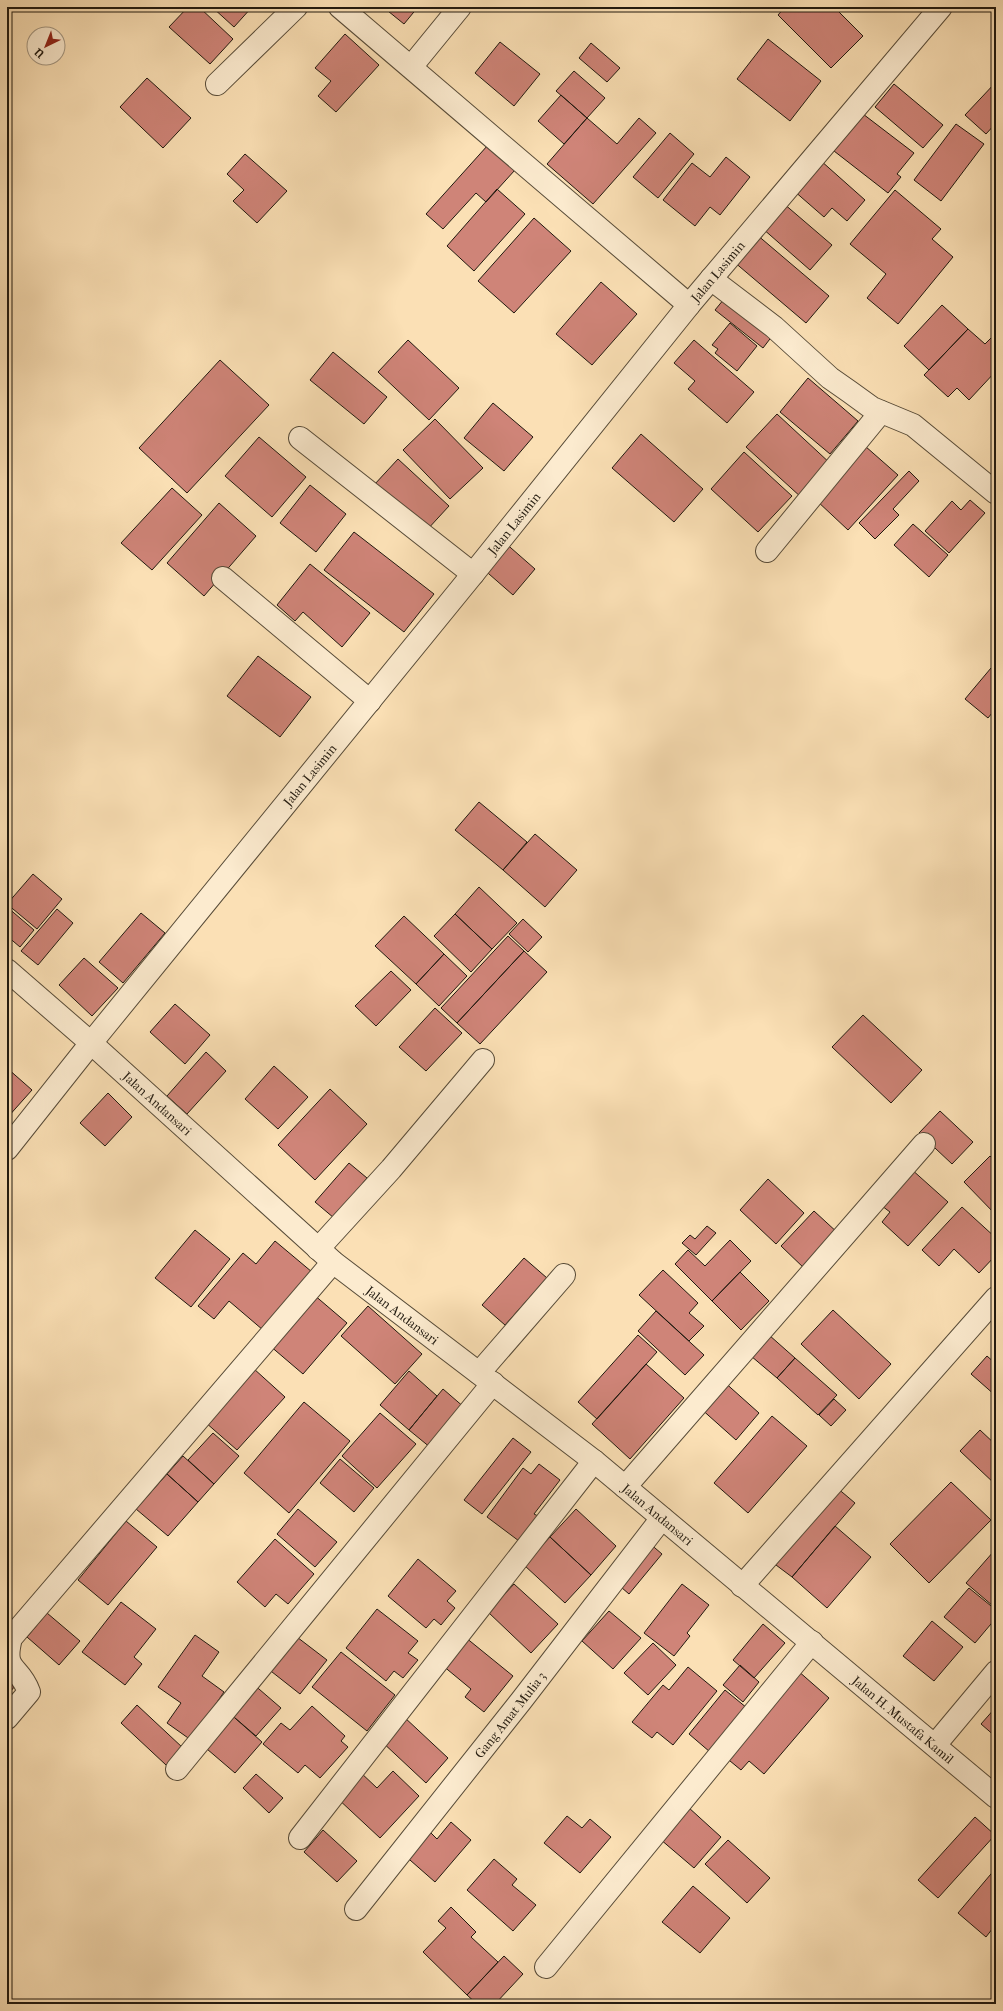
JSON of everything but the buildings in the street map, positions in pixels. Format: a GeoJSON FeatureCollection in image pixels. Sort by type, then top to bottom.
{"type":"FeatureCollection","features":[{"type":"Feature","properties":{"kind":"street"},"geometry":{"type":"LineString","coordinates":[[217,84],[296,7]]}},
{"type":"Feature","properties":{"kind":"street"},"geometry":{"type":"LineString","coordinates":[[340,7],[689,305]]}},
{"type":"Feature","properties":{"kind":"street"},"geometry":{"type":"LineString","coordinates":[[411,67],[460,7]]}},
{"type":"Feature","properties":{"kind":"street","name":"Jalan Lasimin"},"geometry":{"type":"LineString","coordinates":[[7,1149],[91,1043],[473,574],[689,305],[941,7]]}},
{"type":"Feature","properties":{"kind":"street"},"geometry":{"type":"LineString","coordinates":[[711,279],[774,327],[830,378],[872,408],[913,424],[996,493]]}},
{"type":"Feature","properties":{"kind":"street"},"geometry":{"type":"LineString","coordinates":[[767,551],[881,412]]}},
{"type":"Feature","properties":{"kind":"street"},"geometry":{"type":"LineString","coordinates":[[300,438],[473,574]]}},
{"type":"Feature","properties":{"kind":"street"},"geometry":{"type":"LineString","coordinates":[[222,578],[370,701]]}},
{"type":"Feature","properties":{"kind":"street","name":"Jalan Andansari"},"geometry":{"type":"LineString","coordinates":[[7,970],[91,1043],[326,1256],[594,1461],[742,1586],[812,1642]]}},
{"type":"Feature","properties":{"kind":"street"},"geometry":{"type":"LineString","coordinates":[[7,1718],[29,1692],[25,1680],[8,1662],[7,1651],[11,1638],[326,1256],[391,1169],[483,1060]]}},
{"type":"Feature","properties":{"kind":"street"},"geometry":{"type":"LineString","coordinates":[[625,1487],[924,1144]]}},
{"type":"Feature","properties":{"kind":"street"},"geometry":{"type":"LineString","coordinates":[[177,1769],[486,1378],[564,1275]]}},
{"type":"Feature","properties":{"kind":"street"},"geometry":{"type":"LineString","coordinates":[[742,1586],[996,1298]]}},
{"type":"Feature","properties":{"kind":"street"},"geometry":{"type":"LineString","coordinates":[[300,1838],[594,1461]]}},
{"type":"Feature","properties":{"kind":"street","name":"Gang Amat Mulia 3"},"geometry":{"type":"LineString","coordinates":[[356,1909],[522,1701],[662,1518]]}},
{"type":"Feature","properties":{"kind":"street"},"geometry":{"type":"LineString","coordinates":[[546,1967],[812,1642]]}},
{"type":"Feature","properties":{"kind":"street","name":"Jalan H. Mustafa Kamil"},"geometry":{"type":"LineString","coordinates":[[812,1642],[996,1796]]}},
{"type":"Feature","properties":{"kind":"street"},"geometry":{"type":"LineString","coordinates":[[935,1745],[996,1672]]}}]}
